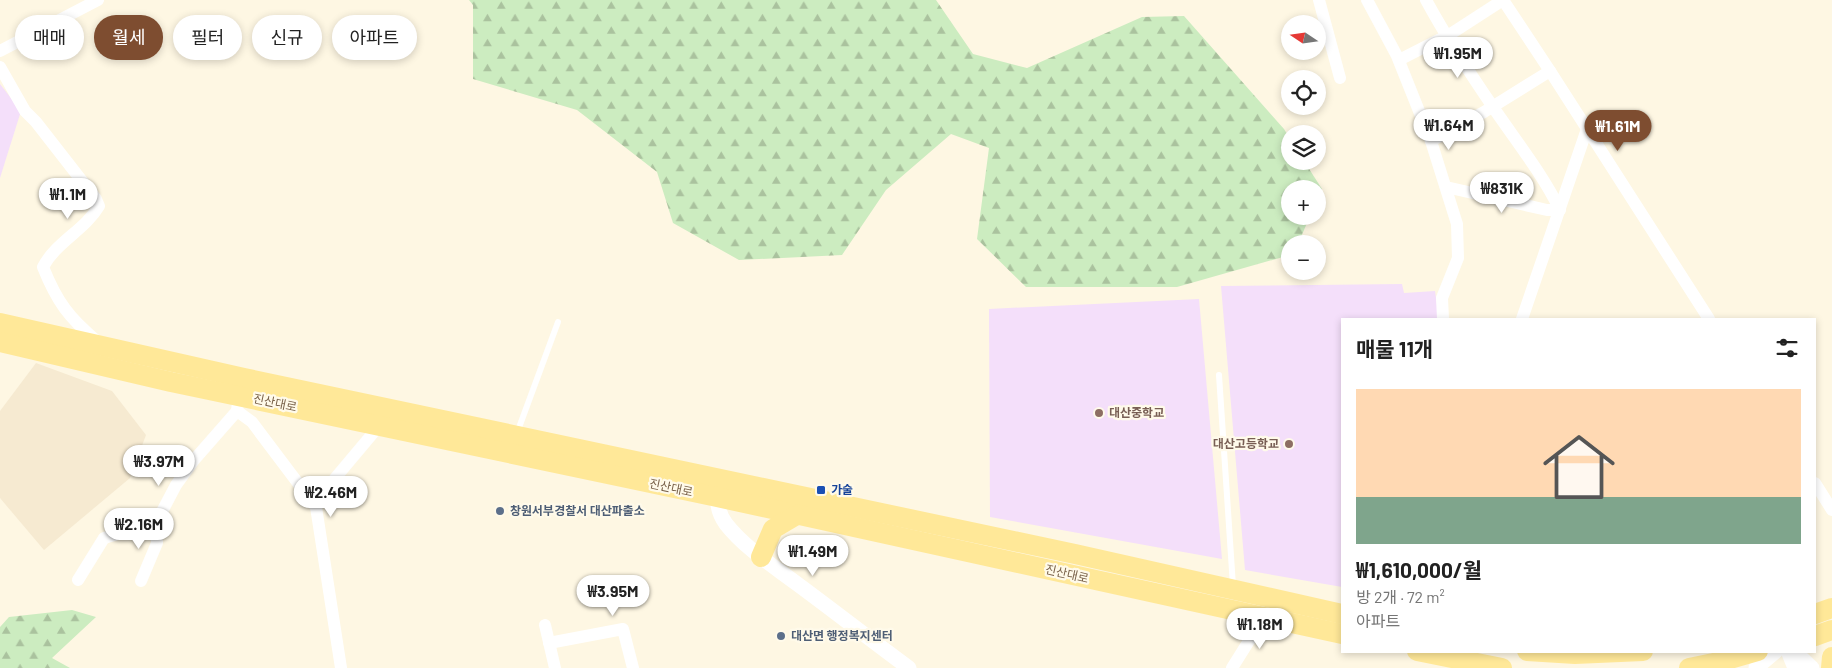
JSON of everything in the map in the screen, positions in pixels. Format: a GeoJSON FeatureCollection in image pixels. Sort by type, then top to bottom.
{"type":"FeatureCollection","features":[{"type":"Feature","properties":{"kind":"main road","name":"진산대로"},"geometry":{"type":"LineString","coordinates":[[0,323],[103,347],[240,395],[515,444],[1231,599],[1264,617],[1341,634]]}},
{"type":"Feature","properties":{"kind":"main road","name":"진산대로"},"geometry":{"type":"LineString","coordinates":[[0,342],[105,367],[378,426],[515,444]]}},
{"type":"Feature","properties":{"kind":"main road","name":"진산대로"},"geometry":{"type":"LineString","coordinates":[[719,488],[795,516],[958,550],[1231,599],[1341,614]]}},
{"type":"Feature","properties":{"kind":"main road"},"geometry":{"type":"LineString","coordinates":[[761,557],[773,529],[795,516]]}},
{"type":"Feature","properties":{"kind":"main road"},"geometry":{"type":"LineString","coordinates":[[1816,614],[1832,608]]}},
{"type":"Feature","properties":{"kind":"main road"},"geometry":{"type":"LineString","coordinates":[[1816,636],[1832,630]]}},
{"type":"Feature","properties":{"kind":"main road"},"geometry":{"type":"LineString","coordinates":[[1558,653],[1597,653]]}},
{"type":"Feature","properties":{"kind":"main road"},"geometry":{"type":"LineString","coordinates":[[1688,668],[1751,653]]}},
{"type":"Feature","properties":{"kind":"main road"},"geometry":{"type":"LineString","coordinates":[[1427,656],[1464,656],[1502,668]]}},
{"type":"Feature","properties":{"kind":"main road"},"geometry":{"type":"LineString","coordinates":[[1831,668],[1832,657]]}},
{"type":"Feature","properties":{"kind":"street"},"geometry":{"type":"LineString","coordinates":[[0,51],[98,0]]}},
{"type":"Feature","properties":{"kind":"street"},"geometry":{"type":"LineString","coordinates":[[1319,0],[1340,78]]}},
{"type":"Feature","properties":{"kind":"street"},"geometry":{"type":"LineString","coordinates":[[1368,0],[1399,60],[1431,141],[1457,224],[1458,258],[1442,298],[1444,318]]}},
{"type":"Feature","properties":{"kind":"street"},"geometry":{"type":"LineString","coordinates":[[1426,0],[1446,36],[1547,184],[1560,210]]}},
{"type":"Feature","properties":{"kind":"street"},"geometry":{"type":"LineString","coordinates":[[1399,60],[1446,36],[1503,0],[1708,318]]}},
{"type":"Feature","properties":{"kind":"street"},"geometry":{"type":"LineString","coordinates":[[0,67],[26,111],[96,199],[99,206],[94,214],[52,252],[43,267],[53,290],[75,323],[103,347],[105,367]]}},
{"type":"Feature","properties":{"kind":"street"},"geometry":{"type":"LineString","coordinates":[[1431,141],[1493,107],[1550,71]]}},
{"type":"Feature","properties":{"kind":"street"},"geometry":{"type":"LineString","coordinates":[[1522,318],[1588,129]]}},
{"type":"Feature","properties":{"kind":"street"},"geometry":{"type":"LineString","coordinates":[[1446,187],[1547,210],[1560,210]]}},
{"type":"Feature","properties":{"kind":"street"},"geometry":{"type":"LineString","coordinates":[[240,395],[252,422],[316,507],[341,668]]}},
{"type":"Feature","properties":{"kind":"street"},"geometry":{"type":"LineString","coordinates":[[141,581],[157,544],[156,523],[176,485],[240,395]]}},
{"type":"Feature","properties":{"kind":"street"},"geometry":{"type":"LineString","coordinates":[[316,507],[321,495],[378,426]]}},
{"type":"Feature","properties":{"kind":"street"},"geometry":{"type":"LineString","coordinates":[[1816,485],[1832,510]]}},
{"type":"Feature","properties":{"kind":"street"},"geometry":{"type":"LineString","coordinates":[[719,488],[720,513],[726,523],[761,557],[909,668]]}},
{"type":"Feature","properties":{"kind":"street"},"geometry":{"type":"LineString","coordinates":[[78,580],[104,538],[156,523]]}},
{"type":"Feature","properties":{"kind":"street"},"geometry":{"type":"LineString","coordinates":[[1232,668],[1264,617]]}},
{"type":"Feature","properties":{"kind":"street"},"geometry":{"type":"LineString","coordinates":[[545,625],[555,668]]}},
{"type":"Feature","properties":{"kind":"street"},"geometry":{"type":"LineString","coordinates":[[549,643],[623,629],[633,668]]}},
{"type":"Feature","properties":{"kind":"street"},"geometry":{"type":"LineString","coordinates":[[1756,668],[1774,653]]}},
{"type":"Feature","properties":{"kind":"street"},"geometry":{"type":"LineString","coordinates":[[1789,653],[1795,668]]}},
{"type":"Feature","properties":{"kind":"street"},"geometry":{"type":"LineString","coordinates":[[1796,653],[1812,668]]}},
{"type":"Feature","properties":{"kind":"lane"},"geometry":{"type":"LineString","coordinates":[[515,444],[558,322]]}},
{"type":"Feature","properties":{"kind":"lane"},"geometry":{"type":"LineString","coordinates":[[1219,375],[1231,599]]}},
{"type":"Feature","properties":{"kind":"shaded area"},"geometry":{"type":"Polygon","coordinates":[[[0,84],[21,111],[0,178],[0,84]]]}},
{"type":"Feature","properties":{"kind":"shaded area","name":"대산고등학교"},"geometry":{"type":"Polygon","coordinates":[[[1402,284],[1404,293],[1435,291],[1439,318],[1341,318],[1341,587],[1245,570],[1221,286],[1402,284]]]}},
{"type":"Feature","properties":{"kind":"shaded area","name":"대산중학교"},"geometry":{"type":"Polygon","coordinates":[[[1199,299],[1222,559],[990,517],[989,309],[1199,299]]]}},
{"type":"Feature","properties":{"kind":"shaded area"},"geometry":{"type":"Polygon","coordinates":[[[36,363],[112,391],[146,435],[130,478],[44,550],[0,498],[0,411],[36,363]]]}},
{"type":"Feature","properties":{"kind":"green space"},"geometry":{"type":"Polygon","coordinates":[[[469,0],[936,0],[973,54],[1027,68],[1142,17],[1184,16],[1281,126],[1281,170],[1310,170],[1316,180],[1281,180],[1281,225],[1306,225],[1302,235],[1281,235],[1281,258],[1177,287],[1026,287],[977,239],[989,148],[951,134],[886,190],[842,255],[739,260],[673,223],[657,172],[577,110],[473,79],[473,5],[469,0]]]}},
{"type":"Feature","properties":{"kind":"green space"},"geometry":{"type":"Polygon","coordinates":[[[72,610],[96,617],[52,658],[70,668],[0,668],[0,627],[9,617],[72,610]]]}},
{"type":"Feature","properties":{"kind":"place","name":"대산중학교"},"geometry":{"type":"Point","coordinates":[1099,413]}},
{"type":"Feature","properties":{"kind":"place","name":"대산고등학교"},"geometry":{"type":"Point","coordinates":[1289,444]}},
{"type":"Feature","properties":{"kind":"place","name":"가술"},"geometry":{"type":"Point","coordinates":[821,490]}},
{"type":"Feature","properties":{"kind":"place","name":"창원서부경찰서 대산파출소"},"geometry":{"type":"Point","coordinates":[500,511]}},
{"type":"Feature","properties":{"kind":"place","name":"대산면 행정복지센터"},"geometry":{"type":"Point","coordinates":[781,636]}}]}
